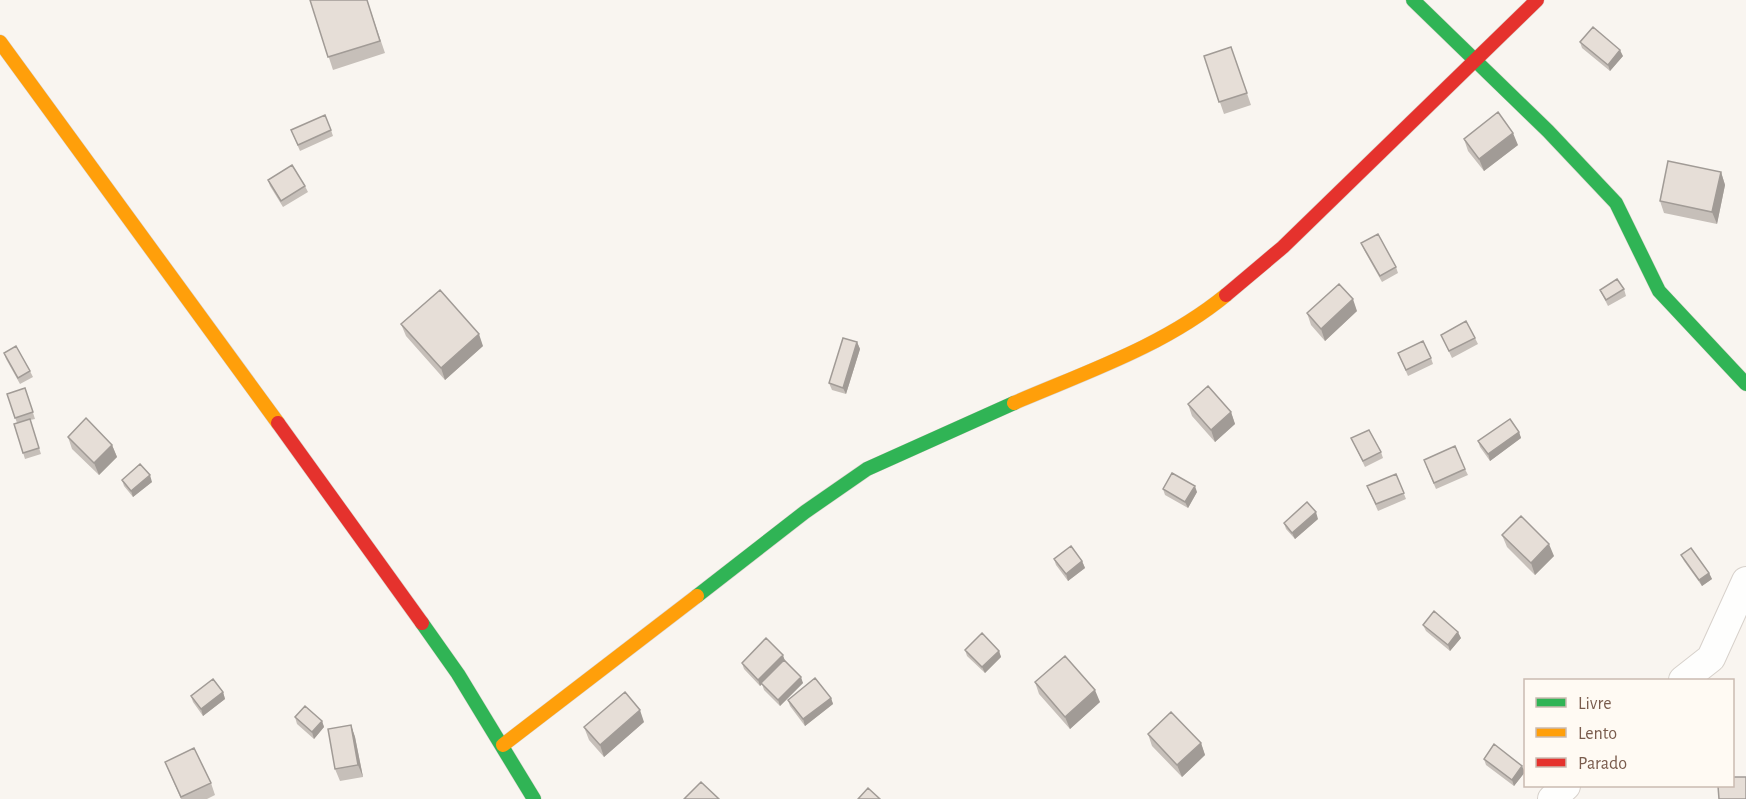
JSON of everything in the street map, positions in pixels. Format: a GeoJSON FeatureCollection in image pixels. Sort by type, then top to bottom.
{"type":"FeatureCollection","features":[{"type":"Feature","properties":{"kind":"street"},"geometry":{"type":"LineString","coordinates":[[1413,0],[1548,131],[1616,203],[1659,291],[1746,384]]}},
{"type":"Feature","properties":{"kind":"street"},"geometry":{"type":"LineString","coordinates":[[503,745],[805,512],[867,469],[950,430],[1149,345],[1205,312],[1283,247],[1537,0]]}},
{"type":"Feature","properties":{"kind":"street"},"geometry":{"type":"LineString","coordinates":[[0,42],[377,558],[458,674],[534,799]]}},
{"type":"Feature","properties":{"kind":"street"},"geometry":{"type":"LineString","coordinates":[[1685,679],[1711,658],[1746,581]]}},
{"type":"Feature","properties":{"kind":"street"},"geometry":{"type":"LineString","coordinates":[[1552,799],[1565,787]]}},
{"type":"Feature","properties":{"kind":"building"},"geometry":{"type":"Polygon","coordinates":[[[310,0],[367,0],[380,41],[328,57],[310,0]]]}},
{"type":"Feature","properties":{"kind":"building"},"geometry":{"type":"Polygon","coordinates":[[[1593,27],[1620,50],[1608,65],[1580,42],[1593,27]]]}},
{"type":"Feature","properties":{"kind":"building"},"geometry":{"type":"Polygon","coordinates":[[[1231,47],[1247,93],[1219,102],[1204,56],[1231,47]]]}},
{"type":"Feature","properties":{"kind":"building"},"geometry":{"type":"Polygon","coordinates":[[[1498,112],[1513,133],[1479,159],[1464,139],[1498,112]]]}},
{"type":"Feature","properties":{"kind":"building"},"geometry":{"type":"Polygon","coordinates":[[[325,115],[331,130],[298,145],[291,130],[325,115]]]}},
{"type":"Feature","properties":{"kind":"building"},"geometry":{"type":"Polygon","coordinates":[[[1668,161],[1721,172],[1712,212],[1660,201],[1668,161]]]}},
{"type":"Feature","properties":{"kind":"building"},"geometry":{"type":"Polygon","coordinates":[[[292,165],[305,186],[281,201],[268,180],[292,165]]]}},
{"type":"Feature","properties":{"kind":"building"},"geometry":{"type":"Polygon","coordinates":[[[1378,234],[1396,267],[1380,276],[1361,243],[1378,234]]]}},
{"type":"Feature","properties":{"kind":"building"},"geometry":{"type":"Polygon","coordinates":[[[1617,279],[1624,289],[1606,300],[1600,290],[1617,279]]]}},
{"type":"Feature","properties":{"kind":"building"},"geometry":{"type":"Polygon","coordinates":[[[1339,284],[1353,299],[1321,329],[1307,313],[1339,284]]]}},
{"type":"Feature","properties":{"kind":"building"},"geometry":{"type":"Polygon","coordinates":[[[440,290],[479,334],[441,368],[401,324],[440,290]]]}},
{"type":"Feature","properties":{"kind":"building"},"geometry":{"type":"Polygon","coordinates":[[[1466,321],[1475,338],[1449,351],[1441,335],[1466,321]]]}},
{"type":"Feature","properties":{"kind":"building"},"geometry":{"type":"Polygon","coordinates":[[[843,338],[857,342],[843,388],[829,383],[843,338]]]}},
{"type":"Feature","properties":{"kind":"building"},"geometry":{"type":"Polygon","coordinates":[[[1423,341],[1431,358],[1406,370],[1398,353],[1423,341]]]}},
{"type":"Feature","properties":{"kind":"building"},"geometry":{"type":"Polygon","coordinates":[[[16,346],[30,371],[18,378],[4,353],[16,346]]]}},
{"type":"Feature","properties":{"kind":"building"},"geometry":{"type":"Polygon","coordinates":[[[1208,386],[1231,412],[1211,430],[1188,404],[1208,386]]]}},
{"type":"Feature","properties":{"kind":"building"},"geometry":{"type":"Polygon","coordinates":[[[25,388],[33,412],[15,418],[7,394],[25,388]]]}},
{"type":"Feature","properties":{"kind":"building"},"geometry":{"type":"Polygon","coordinates":[[[86,418],[112,445],[94,463],[68,437],[86,418]]]}},
{"type":"Feature","properties":{"kind":"building"},"geometry":{"type":"Polygon","coordinates":[[[30,419],[39,448],[23,453],[14,424],[30,419]]]}},
{"type":"Feature","properties":{"kind":"building"},"geometry":{"type":"Polygon","coordinates":[[[1510,419],[1519,432],[1488,454],[1478,441],[1510,419]]]}},
{"type":"Feature","properties":{"kind":"building"},"geometry":{"type":"Polygon","coordinates":[[[1369,430],[1381,452],[1363,461],[1351,438],[1369,430]]]}},
{"type":"Feature","properties":{"kind":"building"},"geometry":{"type":"Polygon","coordinates":[[[1455,446],[1465,469],[1434,483],[1424,460],[1455,446]]]}},
{"type":"Feature","properties":{"kind":"building"},"geometry":{"type":"Polygon","coordinates":[[[140,464],[150,475],[131,491],[122,480],[140,464]]]}},
{"type":"Feature","properties":{"kind":"building"},"geometry":{"type":"Polygon","coordinates":[[[1172,473],[1195,486],[1185,502],[1163,489],[1172,473]]]}},
{"type":"Feature","properties":{"kind":"building"},"geometry":{"type":"Polygon","coordinates":[[[1396,474],[1404,493],[1376,504],[1367,486],[1396,474]]]}},
{"type":"Feature","properties":{"kind":"building"},"geometry":{"type":"Polygon","coordinates":[[[1307,502],[1316,512],[1292,533],[1284,523],[1307,502]]]}},
{"type":"Feature","properties":{"kind":"building"},"geometry":{"type":"Polygon","coordinates":[[[1521,516],[1549,544],[1531,563],[1502,535],[1521,516]]]}},
{"type":"Feature","properties":{"kind":"building"},"geometry":{"type":"Polygon","coordinates":[[[1071,546],[1082,561],[1066,574],[1054,559],[1071,546]]]}},
{"type":"Feature","properties":{"kind":"building"},"geometry":{"type":"Polygon","coordinates":[[[1691,548],[1709,573],[1699,580],[1681,555],[1691,548]]]}},
{"type":"Feature","properties":{"kind":"building"},"geometry":{"type":"Polygon","coordinates":[[[1434,611],[1458,632],[1448,645],[1423,625],[1434,611]]]}},
{"type":"Feature","properties":{"kind":"building"},"geometry":{"type":"Polygon","coordinates":[[[982,633],[999,651],[982,667],[965,650],[982,633]]]}},
{"type":"Feature","properties":{"kind":"building"},"geometry":{"type":"Polygon","coordinates":[[[766,638],[783,655],[758,680],[742,663],[766,638]]]}},
{"type":"Feature","properties":{"kind":"building"},"geometry":{"type":"Polygon","coordinates":[[[1065,656],[1095,690],[1065,717],[1035,682],[1065,656]]]}},
{"type":"Feature","properties":{"kind":"building"},"geometry":{"type":"Polygon","coordinates":[[[784,660],[801,677],[778,700],[761,683],[784,660]]]}},
{"type":"Feature","properties":{"kind":"building"},"geometry":{"type":"Polygon","coordinates":[[[815,678],[831,698],[803,719],[788,700],[815,678]]]}},
{"type":"Feature","properties":{"kind":"building"},"geometry":{"type":"Polygon","coordinates":[[[213,679],[223,692],[201,709],[191,696],[213,679]]]}},
{"type":"Feature","properties":{"kind":"building"},"geometry":{"type":"Polygon","coordinates":[[[625,692],[640,710],[600,745],[584,727],[625,692]]]}},
{"type":"Feature","properties":{"kind":"building"},"geometry":{"type":"Polygon","coordinates":[[[305,706],[322,721],[312,732],[295,717],[305,706]]]}},
{"type":"Feature","properties":{"kind":"building"},"geometry":{"type":"Polygon","coordinates":[[[1171,712],[1201,743],[1177,765],[1148,734],[1171,712]]]}},
{"type":"Feature","properties":{"kind":"building"},"geometry":{"type":"Polygon","coordinates":[[[351,725],[358,765],[335,769],[328,729],[351,725]]]}},
{"type":"Feature","properties":{"kind":"building"},"geometry":{"type":"Polygon","coordinates":[[[1494,744],[1522,766],[1512,780],[1484,759],[1494,744]]]}},
{"type":"Feature","properties":{"kind":"building"},"geometry":{"type":"Polygon","coordinates":[[[194,748],[211,783],[181,797],[165,762],[194,748]]]}},
{"type":"Feature","properties":{"kind":"building"},"geometry":{"type":"Polygon","coordinates":[[[1734,777],[1746,777],[1746,799],[1719,799],[1718,787],[1734,787],[1734,777]]]}},
{"type":"Feature","properties":{"kind":"building"},"geometry":{"type":"Polygon","coordinates":[[[701,782],[719,799],[684,799],[701,782]]]}},
{"type":"Feature","properties":{"kind":"building"},"geometry":{"type":"Polygon","coordinates":[[[868,788],[880,799],[858,799],[868,788]]]}},
{"type":"Feature","properties":{"kind":"traffic: fast"},"geometry":{"type":"LineString","coordinates":[[1413,0],[1548,131],[1616,203],[1659,291],[1746,384]]}},
{"type":"Feature","properties":{"kind":"traffic: fast"},"geometry":{"type":"LineString","coordinates":[[697,596],[805,512],[867,469],[1014,403]]}},
{"type":"Feature","properties":{"kind":"traffic: fast"},"geometry":{"type":"LineString","coordinates":[[422,623],[458,674],[534,799]]}},
{"type":"Feature","properties":{"kind":"traffic: slow"},"geometry":{"type":"LineString","coordinates":[[0,42],[278,423]]}},
{"type":"Feature","properties":{"kind":"traffic: slow"},"geometry":{"type":"LineString","coordinates":[[1014,403],[1151,343],[1177,329],[1226,295]]}},
{"type":"Feature","properties":{"kind":"traffic: slow"},"geometry":{"type":"LineString","coordinates":[[503,745],[697,596]]}},
{"type":"Feature","properties":{"kind":"traffic: jam"},"geometry":{"type":"LineString","coordinates":[[1226,295],[1283,247],[1537,0]]}},
{"type":"Feature","properties":{"kind":"traffic: jam"},"geometry":{"type":"LineString","coordinates":[[278,423],[422,623]]}}]}
